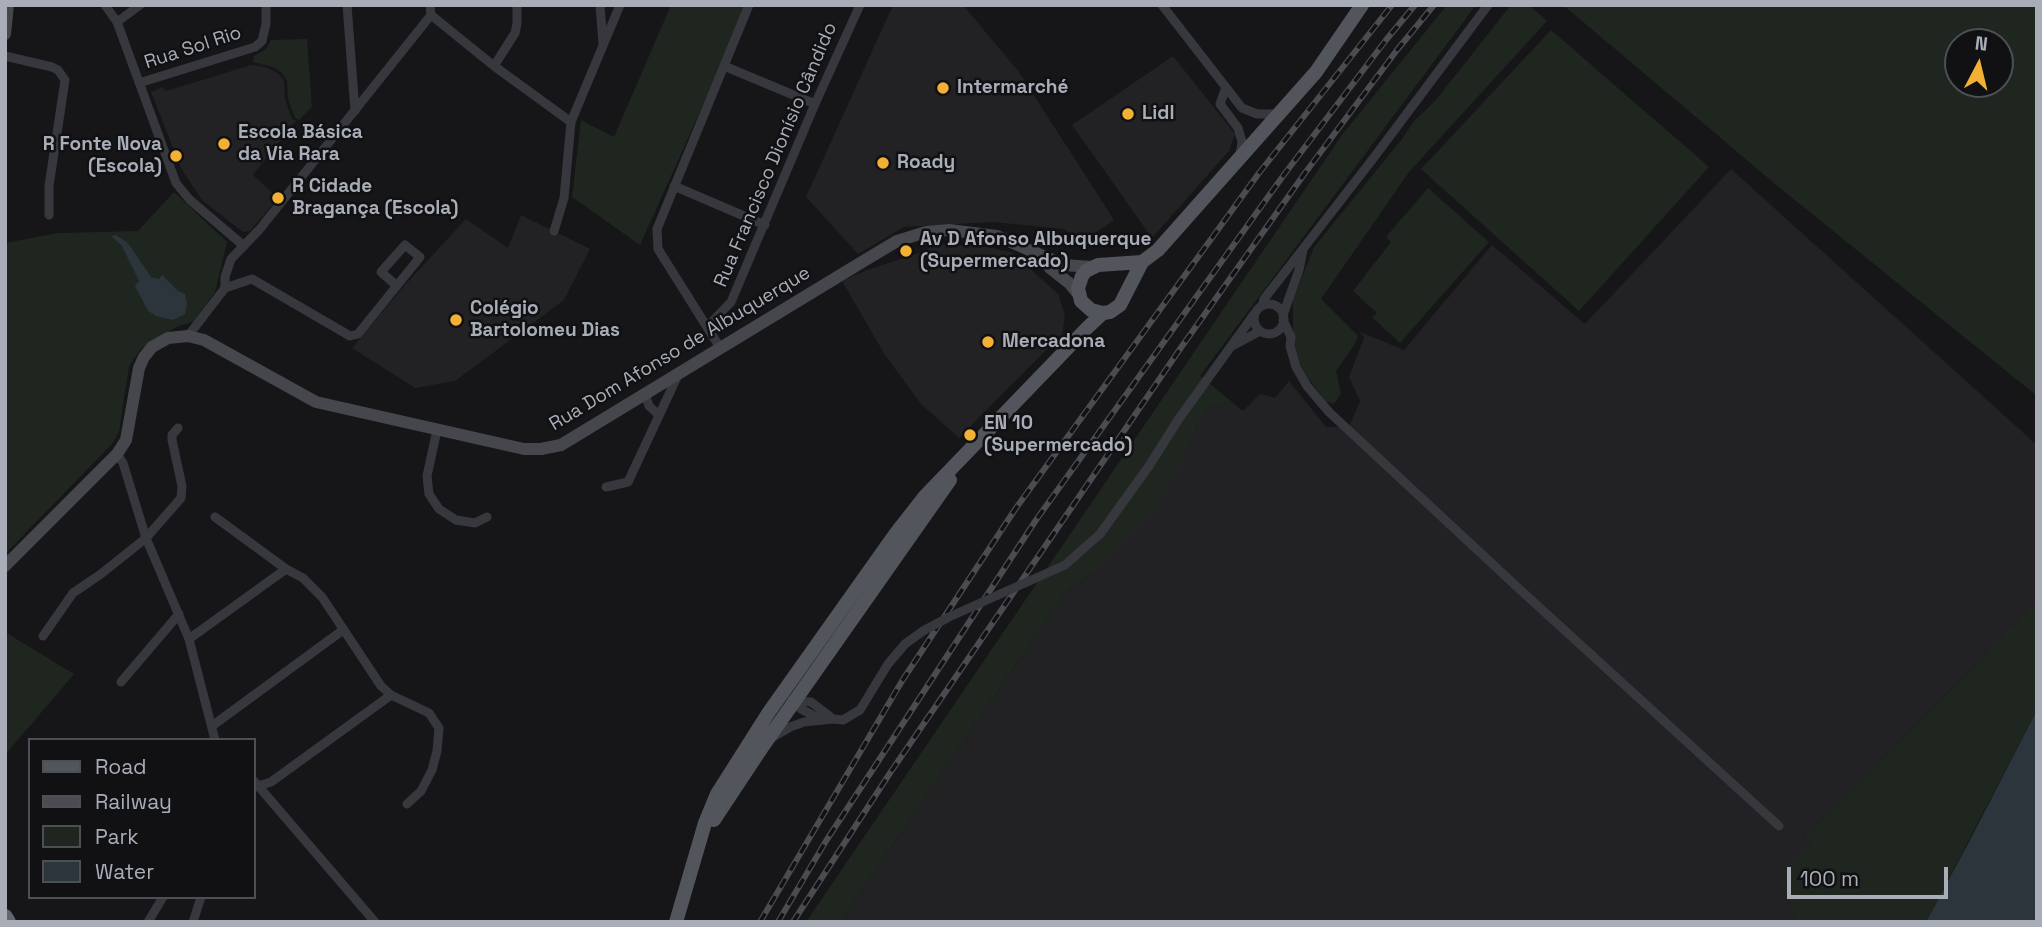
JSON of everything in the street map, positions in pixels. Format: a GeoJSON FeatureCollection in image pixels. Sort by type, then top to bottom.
{"type":"FeatureCollection","features":[{"type":"Feature","properties":{"kind":"highway"},"geometry":{"type":"LineString","coordinates":[[5,917],[8,922]]}},
{"type":"Feature","properties":{"kind":"main road"},"geometry":{"type":"LineString","coordinates":[[5,34],[8,5]]}},
{"type":"Feature","properties":{"kind":"main road"},"geometry":{"type":"LineString","coordinates":[[676,922],[705,823],[717,794],[796,672],[896,533],[925,496],[1071,345],[1103,313],[1116,309],[1142,262],[1158,250],[1315,72],[1362,5]]}},
{"type":"Feature","properties":{"kind":"main road","name":"Rua Dom Afonso de Albuquerque"},"geometry":{"type":"LineString","coordinates":[[188,336],[205,341],[316,402],[524,449],[541,449],[561,445],[897,241],[926,232],[949,230],[998,236],[1064,265],[1098,266]]}},
{"type":"Feature","properties":{"kind":"main road","name":"Rua Dom Afonso de Albuquerque"},"geometry":{"type":"LineString","coordinates":[[1044,258],[1050,268],[1069,283],[1080,298]]}},
{"type":"Feature","properties":{"kind":"main road"},"geometry":{"type":"LineString","coordinates":[[1071,345],[1079,331],[1079,282],[1086,271],[1098,266],[1142,262]]}},
{"type":"Feature","properties":{"kind":"main road"},"geometry":{"type":"LineString","coordinates":[[1098,266],[1114,268],[1122,276],[1126,294]]}},
{"type":"Feature","properties":{"kind":"main road"},"geometry":{"type":"LineString","coordinates":[[1080,298],[1091,310],[1103,313]]}},
{"type":"Feature","properties":{"kind":"main road"},"geometry":{"type":"LineString","coordinates":[[5,566],[117,454],[126,440],[139,368],[144,357],[152,347],[168,338],[188,336]]}},
{"type":"Feature","properties":{"kind":"main road"},"geometry":{"type":"LineString","coordinates":[[695,858],[726,800],[976,445]]}},
{"type":"Feature","properties":{"kind":"street"},"geometry":{"type":"LineString","coordinates":[[105,5],[117,22],[176,183],[190,200],[244,246]]}},
{"type":"Feature","properties":{"kind":"street"},"geometry":{"type":"LineString","coordinates":[[117,22],[140,5]]}},
{"type":"Feature","properties":{"kind":"street","name":"Rua Sol Rio"},"geometry":{"type":"LineString","coordinates":[[139,83],[255,47],[262,41],[266,5]]}},
{"type":"Feature","properties":{"kind":"street"},"geometry":{"type":"LineString","coordinates":[[347,5],[355,111]]}},
{"type":"Feature","properties":{"kind":"street"},"geometry":{"type":"LineString","coordinates":[[494,66],[515,33],[517,5]]}},
{"type":"Feature","properties":{"kind":"street"},"geometry":{"type":"LineString","coordinates":[[600,5],[603,46]]}},
{"type":"Feature","properties":{"kind":"street"},"geometry":{"type":"LineString","coordinates":[[554,231],[564,198],[571,122],[621,5]]}},
{"type":"Feature","properties":{"kind":"street"},"geometry":{"type":"LineString","coordinates":[[721,349],[658,249],[657,229],[749,5]]}},
{"type":"Feature","properties":{"kind":"street","name":"Rua Francisco Dionísio Cândido"},"geometry":{"type":"LineString","coordinates":[[707,327],[731,302],[860,5]]}},
{"type":"Feature","properties":{"kind":"street"},"geometry":{"type":"LineString","coordinates":[[1162,5],[1242,108],[1265,116],[1279,114]]}},
{"type":"Feature","properties":{"kind":"street"},"geometry":{"type":"LineString","coordinates":[[1260,331],[1254,323],[1264,299],[1488,5]]}},
{"type":"Feature","properties":{"kind":"street"},"geometry":{"type":"LineString","coordinates":[[225,288],[225,277],[231,259],[355,111],[430,10],[494,66],[571,122]]}},
{"type":"Feature","properties":{"kind":"street"},"geometry":{"type":"LineString","coordinates":[[5,56],[52,67],[58,70],[65,80],[49,186],[49,215]]}},
{"type":"Feature","properties":{"kind":"street"},"geometry":{"type":"LineString","coordinates":[[724,66],[815,104]]}},
{"type":"Feature","properties":{"kind":"street"},"geometry":{"type":"LineString","coordinates":[[1226,87],[1220,104],[1238,128],[1242,142],[1239,159]]}},
{"type":"Feature","properties":{"kind":"street"},"geometry":{"type":"LineString","coordinates":[[674,186],[765,225]]}},
{"type":"Feature","properties":{"kind":"street"},"geometry":{"type":"LineString","coordinates":[[188,336],[225,288],[252,279],[354,339],[397,286],[420,257],[405,245],[381,272],[397,286]]}},
{"type":"Feature","properties":{"kind":"street"},"geometry":{"type":"LineString","coordinates":[[1275,332],[1283,318],[1304,249]]}},
{"type":"Feature","properties":{"kind":"street"},"geometry":{"type":"LineString","coordinates":[[763,746],[790,727],[821,719],[843,720],[860,710],[888,664],[905,645],[923,631],[1040,578],[1074,558],[1100,534],[1259,309],[1277,307],[1290,337],[1296,367],[1307,386],[1329,412],[1779,825]]}},
{"type":"Feature","properties":{"kind":"street"},"geometry":{"type":"LineString","coordinates":[[1232,345],[1260,331],[1275,332],[1290,346]]}},
{"type":"Feature","properties":{"kind":"street"},"geometry":{"type":"LineString","coordinates":[[606,487],[628,482],[678,375]]}},
{"type":"Feature","properties":{"kind":"street"},"geometry":{"type":"LineString","coordinates":[[659,415],[649,406],[650,391],[665,393],[668,400]]}},
{"type":"Feature","properties":{"kind":"street"},"geometry":{"type":"LineString","coordinates":[[43,636],[73,593],[101,575],[146,538],[181,498],[182,486],[172,440],[172,435],[178,428]]}},
{"type":"Feature","properties":{"kind":"street"},"geometry":{"type":"LineString","coordinates":[[437,430],[427,476],[429,494],[439,509],[456,520],[475,523],[487,517]]}},
{"type":"Feature","properties":{"kind":"street"},"geometry":{"type":"LineString","coordinates":[[117,454],[123,463],[146,538],[189,639],[215,738]]}},
{"type":"Feature","properties":{"kind":"street"},"geometry":{"type":"LineString","coordinates":[[215,517],[286,569],[303,578],[322,597],[381,686],[391,695],[429,713],[439,728],[437,751],[432,770],[421,792],[407,804]]}},
{"type":"Feature","properties":{"kind":"street"},"geometry":{"type":"LineString","coordinates":[[189,639],[286,569]]}},
{"type":"Feature","properties":{"kind":"street"},"geometry":{"type":"LineString","coordinates":[[121,682],[179,614]]}},
{"type":"Feature","properties":{"kind":"street"},"geometry":{"type":"LineString","coordinates":[[212,726],[343,630]]}},
{"type":"Feature","properties":{"kind":"street"},"geometry":{"type":"LineString","coordinates":[[816,671],[812,689],[818,706]]}},
{"type":"Feature","properties":{"kind":"street"},"geometry":{"type":"LineString","coordinates":[[796,672],[793,691],[801,709],[821,719]]}},
{"type":"Feature","properties":{"kind":"street"},"geometry":{"type":"LineString","coordinates":[[256,785],[271,782],[391,695]]}},
{"type":"Feature","properties":{"kind":"street"},"geometry":{"type":"LineString","coordinates":[[769,712],[796,699],[811,702],[834,719]]}},
{"type":"Feature","properties":{"kind":"street"},"geometry":{"type":"LineString","coordinates":[[256,786],[375,922]]}},
{"type":"Feature","properties":{"kind":"street"},"geometry":{"type":"LineString","coordinates":[[148,922],[162,899]]}},
{"type":"Feature","properties":{"kind":"street"},"geometry":{"type":"LineString","coordinates":[[193,922],[200,899]]}},
{"type":"Feature","properties":{"kind":"shaded area"},"geometry":{"type":"Polygon","coordinates":[[[893,5],[963,5],[1019,72],[1114,220],[1084,241],[1063,229],[993,222],[904,227],[858,254],[806,197],[893,5]]]}},
{"type":"Feature","properties":{"kind":"shaded area"},"geometry":{"type":"Polygon","coordinates":[[[1173,56],[1235,134],[1229,151],[1152,238],[1072,125],[1173,56]]]}},
{"type":"Feature","properties":{"kind":"shaded area","name":"Escola Básica da Via Rara"},"geometry":{"type":"Polygon","coordinates":[[[251,65],[266,67],[284,80],[285,100],[292,118],[296,121],[253,175],[278,198],[250,231],[243,232],[203,201],[192,185],[181,168],[151,92],[162,87],[166,91],[251,65]]]}},
{"type":"Feature","properties":{"kind":"shaded area"},"geometry":{"type":"Polygon","coordinates":[[[1731,169],[2037,445],[2037,601],[1827,816],[1803,835],[1813,844],[1798,912],[1790,922],[840,922],[1064,594],[1090,575],[1184,459],[1197,426],[1209,407],[1232,402],[1243,411],[1260,394],[1275,398],[1289,381],[1326,427],[1349,427],[1360,401],[1349,377],[1364,338],[1360,332],[1404,350],[1492,245],[1585,324],[1731,169]]]}},
{"type":"Feature","properties":{"kind":"shaded area","name":"Colégio Bartolomeu Dias"},"geometry":{"type":"Polygon","coordinates":[[[521,215],[590,249],[564,300],[455,381],[415,388],[352,348],[466,219],[508,248],[521,215]]]}},
{"type":"Feature","properties":{"kind":"shaded area"},"geometry":{"type":"Polygon","coordinates":[[[934,244],[988,247],[1013,253],[1058,294],[1065,315],[1062,337],[959,438],[921,404],[885,355],[842,281],[925,251],[934,244]]]}},
{"type":"Feature","properties":{"kind":"green space"},"geometry":{"type":"Polygon","coordinates":[[[671,5],[748,5],[640,245],[572,197],[581,120],[614,137],[671,5]]]}},
{"type":"Feature","properties":{"kind":"green space"},"geometry":{"type":"Polygon","coordinates":[[[1447,5],[1476,5],[1200,376],[1232,402],[1209,407],[1197,426],[1184,459],[1152,510],[1090,575],[1064,594],[840,922],[806,922],[1342,135],[1447,5]]]}},
{"type":"Feature","properties":{"kind":"green space"},"geometry":{"type":"Polygon","coordinates":[[[1511,5],[1529,5],[1547,21],[1409,172],[1321,299],[1358,336],[1336,371],[1341,394],[1334,404],[1326,401],[1306,376],[1293,349],[1293,299],[1314,247],[1511,5]]]}},
{"type":"Feature","properties":{"kind":"green space"},"geometry":{"type":"Polygon","coordinates":[[[1563,5],[2037,5],[2037,396],[1780,188],[1563,5]]]}},
{"type":"Feature","properties":{"kind":"green space"},"geometry":{"type":"Polygon","coordinates":[[[1551,30],[1709,167],[1579,311],[1421,169],[1551,30]]]}},
{"type":"Feature","properties":{"kind":"green space"},"geometry":{"type":"Polygon","coordinates":[[[307,39],[312,107],[299,120],[295,118],[288,99],[287,81],[282,73],[273,67],[253,62],[254,56],[266,49],[271,40],[307,39]]]}},
{"type":"Feature","properties":{"kind":"green space"},"geometry":{"type":"Polygon","coordinates":[[[1428,188],[1489,242],[1400,343],[1372,317],[1377,313],[1353,291],[1391,242],[1386,237],[1428,188]]]}},
{"type":"Feature","properties":{"kind":"green space"},"geometry":{"type":"Polygon","coordinates":[[[174,192],[227,242],[215,292],[194,321],[176,327],[141,349],[129,366],[119,432],[112,444],[5,554],[5,243],[58,233],[138,231],[174,192]]]}},
{"type":"Feature","properties":{"kind":"green space"},"geometry":{"type":"Polygon","coordinates":[[[2037,601],[2037,710],[1926,922],[1790,922],[1798,911],[1778,883],[1813,845],[1803,835],[1827,816],[2037,601]]]}},
{"type":"Feature","properties":{"kind":"green space"},"geometry":{"type":"Polygon","coordinates":[[[5,632],[74,674],[5,755],[5,632]]]}},
{"type":"Feature","properties":{"kind":"water"},"geometry":{"type":"Polygon","coordinates":[[[116,235],[128,243],[151,277],[159,279],[162,275],[178,291],[185,294],[185,314],[173,320],[148,311],[135,286],[139,281],[122,246],[111,236],[116,235]]]}},
{"type":"Feature","properties":{"kind":"water"},"geometry":{"type":"Polygon","coordinates":[[[2037,710],[2037,922],[1926,922],[1971,838],[2037,710]]]}},
{"type":"Feature","properties":{"kind":"railway"},"geometry":{"type":"LineString","coordinates":[[760,922],[902,681],[1016,508],[1259,173],[1392,5]]}},
{"type":"Feature","properties":{"kind":"railway"},"geometry":{"type":"LineString","coordinates":[[778,922],[826,841],[1036,520],[1283,176],[1415,5]]}},
{"type":"Feature","properties":{"kind":"railway"},"geometry":{"type":"LineString","coordinates":[[793,922],[890,773],[1180,349],[1305,173],[1434,5]]}},
{"type":"Feature","properties":{"kind":"place","name":"Intermarché"},"geometry":{"type":"Point","coordinates":[943,88]}},
{"type":"Feature","properties":{"kind":"place","name":"Lidl"},"geometry":{"type":"Point","coordinates":[1128,114]}},
{"type":"Feature","properties":{"kind":"place","name":"Escola Básica da Via Rara"},"geometry":{"type":"Point","coordinates":[224,144]}},
{"type":"Feature","properties":{"kind":"place","name":"R Fonte Nova (Escola)"},"geometry":{"type":"Point","coordinates":[176,156]}},
{"type":"Feature","properties":{"kind":"place","name":"Roady"},"geometry":{"type":"Point","coordinates":[883,163]}},
{"type":"Feature","properties":{"kind":"place","name":"R Cidade Bragança (Escola)"},"geometry":{"type":"Point","coordinates":[278,198]}},
{"type":"Feature","properties":{"kind":"place","name":"Av D Afonso Albuquerque (Supermercado)"},"geometry":{"type":"Point","coordinates":[906,251]}},
{"type":"Feature","properties":{"kind":"place","name":"Colégio Bartolomeu Dias"},"geometry":{"type":"Point","coordinates":[456,320]}},
{"type":"Feature","properties":{"kind":"place","name":"Mercadona"},"geometry":{"type":"Point","coordinates":[988,342]}},
{"type":"Feature","properties":{"kind":"place","name":"EN 10 (Supermercado)"},"geometry":{"type":"Point","coordinates":[970,435]}}]}
